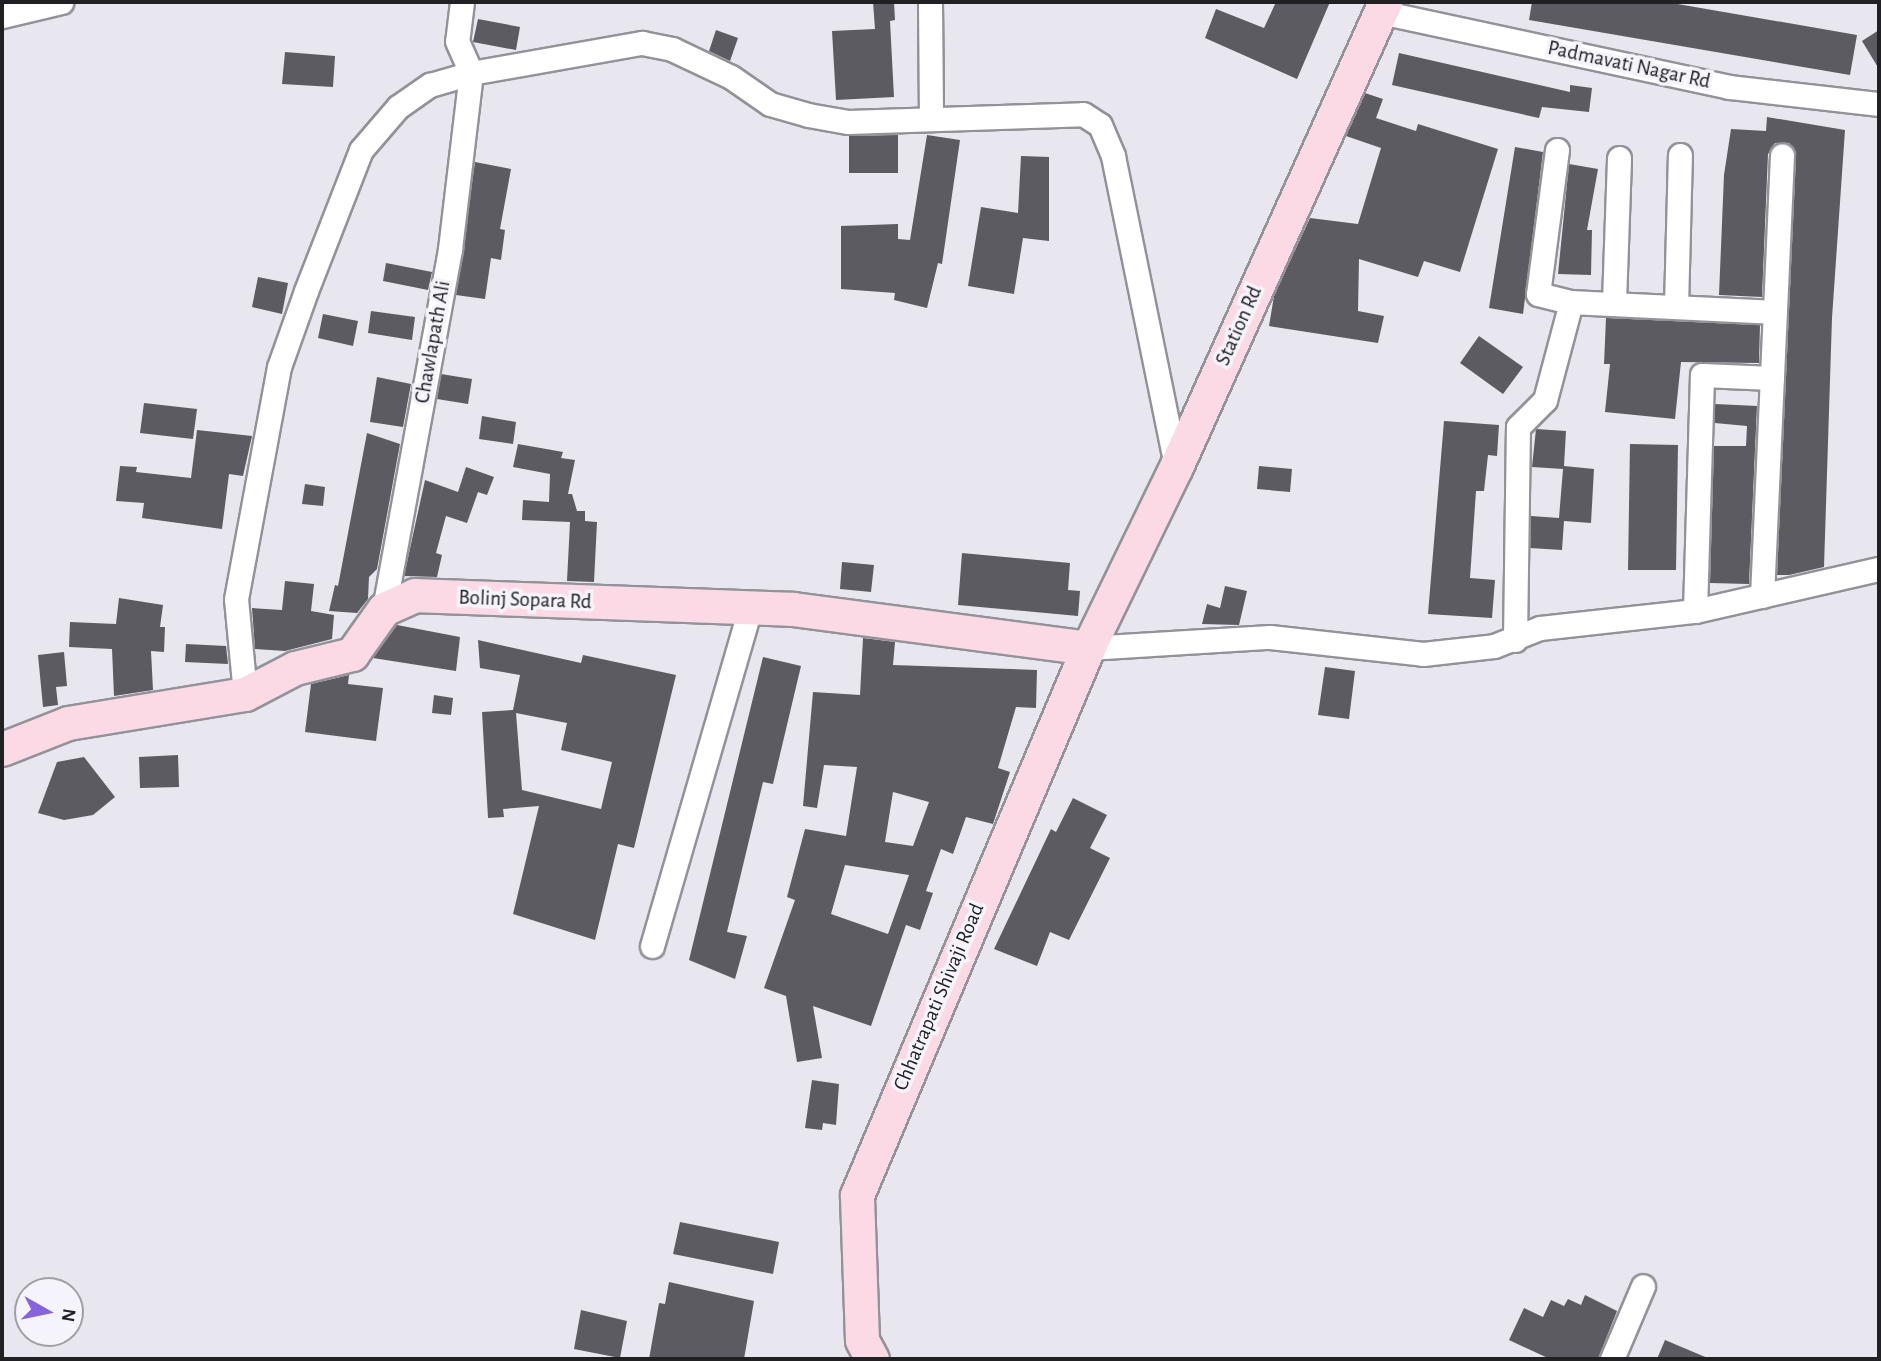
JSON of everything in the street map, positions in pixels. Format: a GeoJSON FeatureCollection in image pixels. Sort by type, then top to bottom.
{"type":"FeatureCollection","features":[{"type":"Feature","properties":{"kind":"main road","name":"Station Rd"},"geometry":{"type":"LineString","coordinates":[[1088,648],[1176,467],[1383,7]]}},
{"type":"Feature","properties":{"kind":"main road","name":"Bolinj Sopara Rd"},"geometry":{"type":"LineString","coordinates":[[384,609],[415,595],[793,609],[1088,648]]}},
{"type":"Feature","properties":{"kind":"main road"},"geometry":{"type":"LineString","coordinates":[[2,749],[68,723],[245,694],[295,668],[352,654],[384,609]]}},
{"type":"Feature","properties":{"kind":"main road","name":"Chhatrapati Shivaji Road"},"geometry":{"type":"LineString","coordinates":[[872,1359],[862,1339],[857,1195],[1088,648]]}},
{"type":"Feature","properties":{"kind":"street"},"geometry":{"type":"LineString","coordinates":[[2,16],[61,2]]}},
{"type":"Feature","properties":{"kind":"street"},"geometry":{"type":"LineString","coordinates":[[462,2],[457,41],[471,73]]}},
{"type":"Feature","properties":{"kind":"street"},"geometry":{"type":"LineString","coordinates":[[930,2],[931,119]]}},
{"type":"Feature","properties":{"kind":"street","name":"Padmavati Nagar Rd"},"geometry":{"type":"LineString","coordinates":[[1383,7],[1729,86],[1879,104]]}},
{"type":"Feature","properties":{"kind":"street"},"geometry":{"type":"LineString","coordinates":[[245,694],[236,599],[279,367],[306,291],[361,150],[398,107],[430,85],[471,73],[642,43],[672,50],[731,77],[770,104],[808,115],[848,122],[1083,114],[1100,125],[1113,156],[1176,467]]}},
{"type":"Feature","properties":{"kind":"street","name":"Chawlapath Ali"},"geometry":{"type":"LineString","coordinates":[[384,609],[450,249],[471,73]]}},
{"type":"Feature","properties":{"kind":"street"},"geometry":{"type":"LineString","coordinates":[[1557,150],[1538,293],[1571,302],[1614,302],[1775,312]]}},
{"type":"Feature","properties":{"kind":"street"},"geometry":{"type":"LineString","coordinates":[[1676,306],[1680,155]]}},
{"type":"Feature","properties":{"kind":"street"},"geometry":{"type":"LineString","coordinates":[[1762,596],[1782,155]]}},
{"type":"Feature","properties":{"kind":"street"},"geometry":{"type":"LineString","coordinates":[[1614,302],[1619,158]]}},
{"type":"Feature","properties":{"kind":"street"},"geometry":{"type":"LineString","coordinates":[[1516,640],[1518,427],[1545,400],[1571,302]]}},
{"type":"Feature","properties":{"kind":"street"},"geometry":{"type":"LineString","coordinates":[[1695,611],[1702,375],[1772,378]]}},
{"type":"Feature","properties":{"kind":"street"},"geometry":{"type":"LineString","coordinates":[[1088,648],[1270,637],[1423,654],[1516,640],[1540,628],[1695,611],[1879,569]]}},
{"type":"Feature","properties":{"kind":"street"},"geometry":{"type":"LineString","coordinates":[[652,946],[750,609]]}},
{"type":"Feature","properties":{"kind":"street"},"geometry":{"type":"LineString","coordinates":[[1612,1359],[1643,1286]]}},
{"type":"Feature","properties":{"kind":"building"},"geometry":{"type":"Polygon","coordinates":[[[873,2],[894,2],[895,20],[890,21],[894,97],[836,100],[832,31],[875,29],[873,2]]]}},
{"type":"Feature","properties":{"kind":"building"},"geometry":{"type":"Polygon","coordinates":[[[1276,2],[1330,2],[1297,79],[1205,38],[1216,9],[1264,28],[1276,2]]]}},
{"type":"Feature","properties":{"kind":"building"},"geometry":{"type":"Polygon","coordinates":[[[1532,2],[1666,2],[1857,35],[1850,75],[1529,20],[1532,2]]]}},
{"type":"Feature","properties":{"kind":"building"},"geometry":{"type":"Polygon","coordinates":[[[478,19],[520,27],[516,50],[473,42],[478,19]]]}},
{"type":"Feature","properties":{"kind":"building"},"geometry":{"type":"Polygon","coordinates":[[[716,30],[738,38],[730,61],[709,51],[716,30]]]}},
{"type":"Feature","properties":{"kind":"building"},"geometry":{"type":"Polygon","coordinates":[[[1879,30],[1879,69],[1862,41],[1879,30]]]}},
{"type":"Feature","properties":{"kind":"building"},"geometry":{"type":"Polygon","coordinates":[[[285,52],[335,56],[333,87],[282,84],[285,52]]]}},
{"type":"Feature","properties":{"kind":"building"},"geometry":{"type":"Polygon","coordinates":[[[1399,53],[1570,92],[1570,85],[1592,88],[1589,112],[1542,107],[1539,118],[1392,85],[1399,53]]]}},
{"type":"Feature","properties":{"kind":"building"},"geometry":{"type":"Polygon","coordinates":[[[1365,93],[1383,99],[1376,118],[1416,131],[1418,124],[1498,149],[1460,272],[1424,261],[1418,277],[1359,259],[1358,311],[1384,316],[1378,343],[1269,326],[1274,296],[1310,218],[1358,224],[1381,148],[1346,136],[1365,93]]]}},
{"type":"Feature","properties":{"kind":"building"},"geometry":{"type":"Polygon","coordinates":[[[1767,117],[1845,130],[1832,318],[1824,567],[1789,575],[1777,575],[1796,156],[1789,143],[1775,143],[1768,154],[1762,297],[1719,295],[1724,175],[1731,129],[1766,131],[1767,117]]]}},
{"type":"Feature","properties":{"kind":"building"},"geometry":{"type":"Polygon","coordinates":[[[898,135],[898,173],[849,173],[849,136],[898,135]]]}},
{"type":"Feature","properties":{"kind":"building"},"geometry":{"type":"Polygon","coordinates":[[[927,135],[960,140],[942,264],[938,263],[927,308],[894,300],[895,293],[841,289],[841,226],[898,224],[898,239],[910,240],[927,135]]]}},
{"type":"Feature","properties":{"kind":"building"},"geometry":{"type":"Polygon","coordinates":[[[1515,147],[1543,152],[1523,314],[1489,308],[1515,147]]]}},
{"type":"Feature","properties":{"kind":"building"},"geometry":{"type":"Polygon","coordinates":[[[1021,156],[1049,157],[1049,241],[1023,238],[1014,294],[968,286],[981,207],[1018,213],[1021,156]]]}},
{"type":"Feature","properties":{"kind":"building"},"geometry":{"type":"Polygon","coordinates":[[[475,162],[511,169],[500,229],[505,230],[501,260],[491,258],[485,299],[456,295],[475,162]]]}},
{"type":"Feature","properties":{"kind":"building"},"geometry":{"type":"Polygon","coordinates":[[[1569,164],[1598,169],[1587,230],[1592,230],[1591,275],[1558,274],[1569,164]]]}},
{"type":"Feature","properties":{"kind":"building"},"geometry":{"type":"Polygon","coordinates":[[[386,263],[432,272],[428,290],[383,281],[386,263]]]}},
{"type":"Feature","properties":{"kind":"building"},"geometry":{"type":"Polygon","coordinates":[[[258,277],[288,283],[282,314],[252,307],[258,277]]]}},
{"type":"Feature","properties":{"kind":"building"},"geometry":{"type":"Polygon","coordinates":[[[371,311],[415,317],[412,340],[368,333],[371,311]]]}},
{"type":"Feature","properties":{"kind":"building"},"geometry":{"type":"Polygon","coordinates":[[[323,314],[358,321],[353,346],[318,338],[323,314]]]}},
{"type":"Feature","properties":{"kind":"building"},"geometry":{"type":"Polygon","coordinates":[[[1606,318],[1760,325],[1759,363],[1681,362],[1675,419],[1605,412],[1610,364],[1604,364],[1606,318]]]}},
{"type":"Feature","properties":{"kind":"building"},"geometry":{"type":"Polygon","coordinates":[[[1479,336],[1523,367],[1503,394],[1460,363],[1479,336]]]}},
{"type":"Feature","properties":{"kind":"building"},"geometry":{"type":"Polygon","coordinates":[[[441,374],[472,379],[468,404],[437,399],[441,374]]]}},
{"type":"Feature","properties":{"kind":"building"},"geometry":{"type":"Polygon","coordinates":[[[377,377],[411,384],[403,427],[370,422],[377,377]]]}},
{"type":"Feature","properties":{"kind":"building"},"geometry":{"type":"Polygon","coordinates":[[[144,403],[197,409],[193,439],[140,433],[144,403]]]}},
{"type":"Feature","properties":{"kind":"building"},"geometry":{"type":"Polygon","coordinates":[[[1715,404],[1757,406],[1749,584],[1710,583],[1714,446],[1746,446],[1747,426],[1715,423],[1715,404]]]}},
{"type":"Feature","properties":{"kind":"building"},"geometry":{"type":"Polygon","coordinates":[[[482,416],[516,422],[513,444],[479,439],[482,416]]]}},
{"type":"Feature","properties":{"kind":"building"},"geometry":{"type":"Polygon","coordinates":[[[1444,421],[1499,425],[1497,456],[1488,455],[1484,491],[1476,491],[1470,578],[1495,580],[1492,618],[1428,614],[1444,421]]]}},
{"type":"Feature","properties":{"kind":"building"},"geometry":{"type":"Polygon","coordinates":[[[1536,429],[1566,431],[1564,466],[1594,469],[1591,523],[1564,521],[1562,550],[1530,548],[1531,516],[1559,518],[1563,469],[1532,467],[1536,429]]]}},
{"type":"Feature","properties":{"kind":"building"},"geometry":{"type":"Polygon","coordinates":[[[197,430],[252,436],[243,476],[229,474],[222,529],[142,518],[144,503],[116,501],[120,466],[137,467],[136,472],[191,478],[197,430]]]}},
{"type":"Feature","properties":{"kind":"building"},"geometry":{"type":"Polygon","coordinates":[[[367,433],[400,444],[377,569],[369,577],[368,599],[357,613],[329,611],[335,585],[338,586],[367,433]]]}},
{"type":"Feature","properties":{"kind":"building"},"geometry":{"type":"Polygon","coordinates":[[[518,444],[563,452],[561,458],[575,460],[568,494],[572,494],[577,511],[585,511],[585,521],[597,522],[594,582],[567,581],[570,522],[522,520],[523,500],[549,502],[550,474],[513,467],[518,444]]]}},
{"type":"Feature","properties":{"kind":"building"},"geometry":{"type":"Polygon","coordinates":[[[1630,444],[1678,445],[1676,570],[1628,570],[1630,444]]]}},
{"type":"Feature","properties":{"kind":"building"},"geometry":{"type":"Polygon","coordinates":[[[1259,466],[1292,469],[1290,492],[1257,489],[1259,466]]]}},
{"type":"Feature","properties":{"kind":"building"},"geometry":{"type":"Polygon","coordinates":[[[466,467],[494,477],[487,495],[478,492],[467,523],[446,516],[436,553],[442,555],[437,577],[404,576],[425,480],[458,492],[466,467]]]}},
{"type":"Feature","properties":{"kind":"building"},"geometry":{"type":"Polygon","coordinates":[[[305,484],[325,487],[323,506],[302,504],[305,484]]]}},
{"type":"Feature","properties":{"kind":"building"},"geometry":{"type":"Polygon","coordinates":[[[962,553],[1070,563],[1068,590],[1080,591],[1078,616],[958,605],[962,553]]]}},
{"type":"Feature","properties":{"kind":"building"},"geometry":{"type":"Polygon","coordinates":[[[842,562],[874,565],[871,592],[840,589],[842,562]]]}},
{"type":"Feature","properties":{"kind":"building"},"geometry":{"type":"Polygon","coordinates":[[[285,581],[314,584],[311,611],[334,615],[332,639],[285,651],[255,649],[252,608],[282,610],[285,581]]]}},
{"type":"Feature","properties":{"kind":"building"},"geometry":{"type":"Polygon","coordinates":[[[1225,586],[1247,591],[1239,625],[1202,624],[1207,604],[1220,608],[1225,586]]]}},
{"type":"Feature","properties":{"kind":"building"},"geometry":{"type":"Polygon","coordinates":[[[119,598],[163,605],[160,627],[165,627],[164,652],[151,651],[153,690],[114,696],[112,649],[69,647],[70,622],[116,624],[119,598]]]}},
{"type":"Feature","properties":{"kind":"building"},"geometry":{"type":"Polygon","coordinates":[[[397,625],[460,637],[456,671],[373,658],[397,625]]]}},
{"type":"Feature","properties":{"kind":"building"},"geometry":{"type":"Polygon","coordinates":[[[863,638],[895,642],[893,665],[1037,670],[1036,708],[1016,707],[998,768],[1010,772],[993,824],[966,817],[953,854],[941,849],[926,891],[933,893],[920,930],[906,925],[871,1026],[813,1006],[822,1058],[797,1062],[786,996],[764,988],[795,900],[787,897],[805,829],[846,836],[857,767],[824,765],[817,808],[803,806],[813,692],[860,695],[863,638]],[[893,792],[885,842],[913,846],[929,802],[893,792]],[[845,865],[831,914],[888,934],[909,875],[845,865]]]}},
{"type":"Feature","properties":{"kind":"building"},"geometry":{"type":"Polygon","coordinates":[[[478,640],[581,663],[583,655],[676,675],[634,848],[618,844],[595,940],[513,914],[539,806],[503,809],[504,817],[488,818],[482,712],[513,710],[520,675],[480,668],[478,640]],[[516,713],[522,790],[601,809],[612,762],[561,750],[567,723],[516,713]]]}},
{"type":"Feature","properties":{"kind":"building"},"geometry":{"type":"Polygon","coordinates":[[[186,644],[226,646],[228,664],[185,662],[186,644]]]}},
{"type":"Feature","properties":{"kind":"building"},"geometry":{"type":"Polygon","coordinates":[[[64,652],[67,686],[56,687],[58,705],[43,707],[38,655],[64,652]]]}},
{"type":"Feature","properties":{"kind":"building"},"geometry":{"type":"Polygon","coordinates":[[[763,657],[801,666],[773,784],[763,782],[727,932],[747,936],[735,979],[689,960],[763,657]]]}},
{"type":"Feature","properties":{"kind":"building"},"geometry":{"type":"Polygon","coordinates":[[[1325,667],[1355,671],[1349,719],[1318,715],[1325,667]]]}},
{"type":"Feature","properties":{"kind":"building"},"geometry":{"type":"Polygon","coordinates":[[[349,675],[348,684],[383,688],[376,741],[305,732],[311,684],[349,675]]]}},
{"type":"Feature","properties":{"kind":"building"},"geometry":{"type":"Polygon","coordinates":[[[434,695],[453,698],[451,715],[432,713],[434,695]]]}},
{"type":"Feature","properties":{"kind":"building"},"geometry":{"type":"Polygon","coordinates":[[[178,755],[179,787],[140,788],[139,757],[178,755]]]}},
{"type":"Feature","properties":{"kind":"building"},"geometry":{"type":"Polygon","coordinates":[[[84,757],[115,797],[93,815],[64,820],[38,813],[57,762],[84,757]]]}},
{"type":"Feature","properties":{"kind":"building"},"geometry":{"type":"Polygon","coordinates":[[[1073,798],[1107,815],[1090,848],[1110,858],[1069,940],[1050,932],[1037,966],[994,949],[1051,829],[1056,832],[1073,798]]]}},
{"type":"Feature","properties":{"kind":"building"},"geometry":{"type":"Polygon","coordinates":[[[812,1080],[839,1084],[836,1125],[823,1123],[822,1130],[805,1128],[812,1080]]]}},
{"type":"Feature","properties":{"kind":"building"},"geometry":{"type":"Polygon","coordinates":[[[680,1222],[779,1242],[773,1274],[673,1254],[680,1222]]]}},
{"type":"Feature","properties":{"kind":"building"},"geometry":{"type":"Polygon","coordinates":[[[669,1282],[754,1301],[744,1359],[649,1359],[659,1303],[665,1304],[669,1282]]]}},
{"type":"Feature","properties":{"kind":"building"},"geometry":{"type":"Polygon","coordinates":[[[1585,1295],[1617,1311],[1598,1359],[1550,1359],[1509,1340],[1524,1308],[1543,1317],[1551,1300],[1564,1306],[1568,1299],[1581,1305],[1585,1295]]]}},
{"type":"Feature","properties":{"kind":"building"},"geometry":{"type":"Polygon","coordinates":[[[581,1310],[627,1321],[620,1358],[574,1349],[581,1310]]]}},
{"type":"Feature","properties":{"kind":"building"},"geometry":{"type":"Polygon","coordinates":[[[1665,1340],[1710,1359],[1657,1359],[1665,1340]]]}}]}
